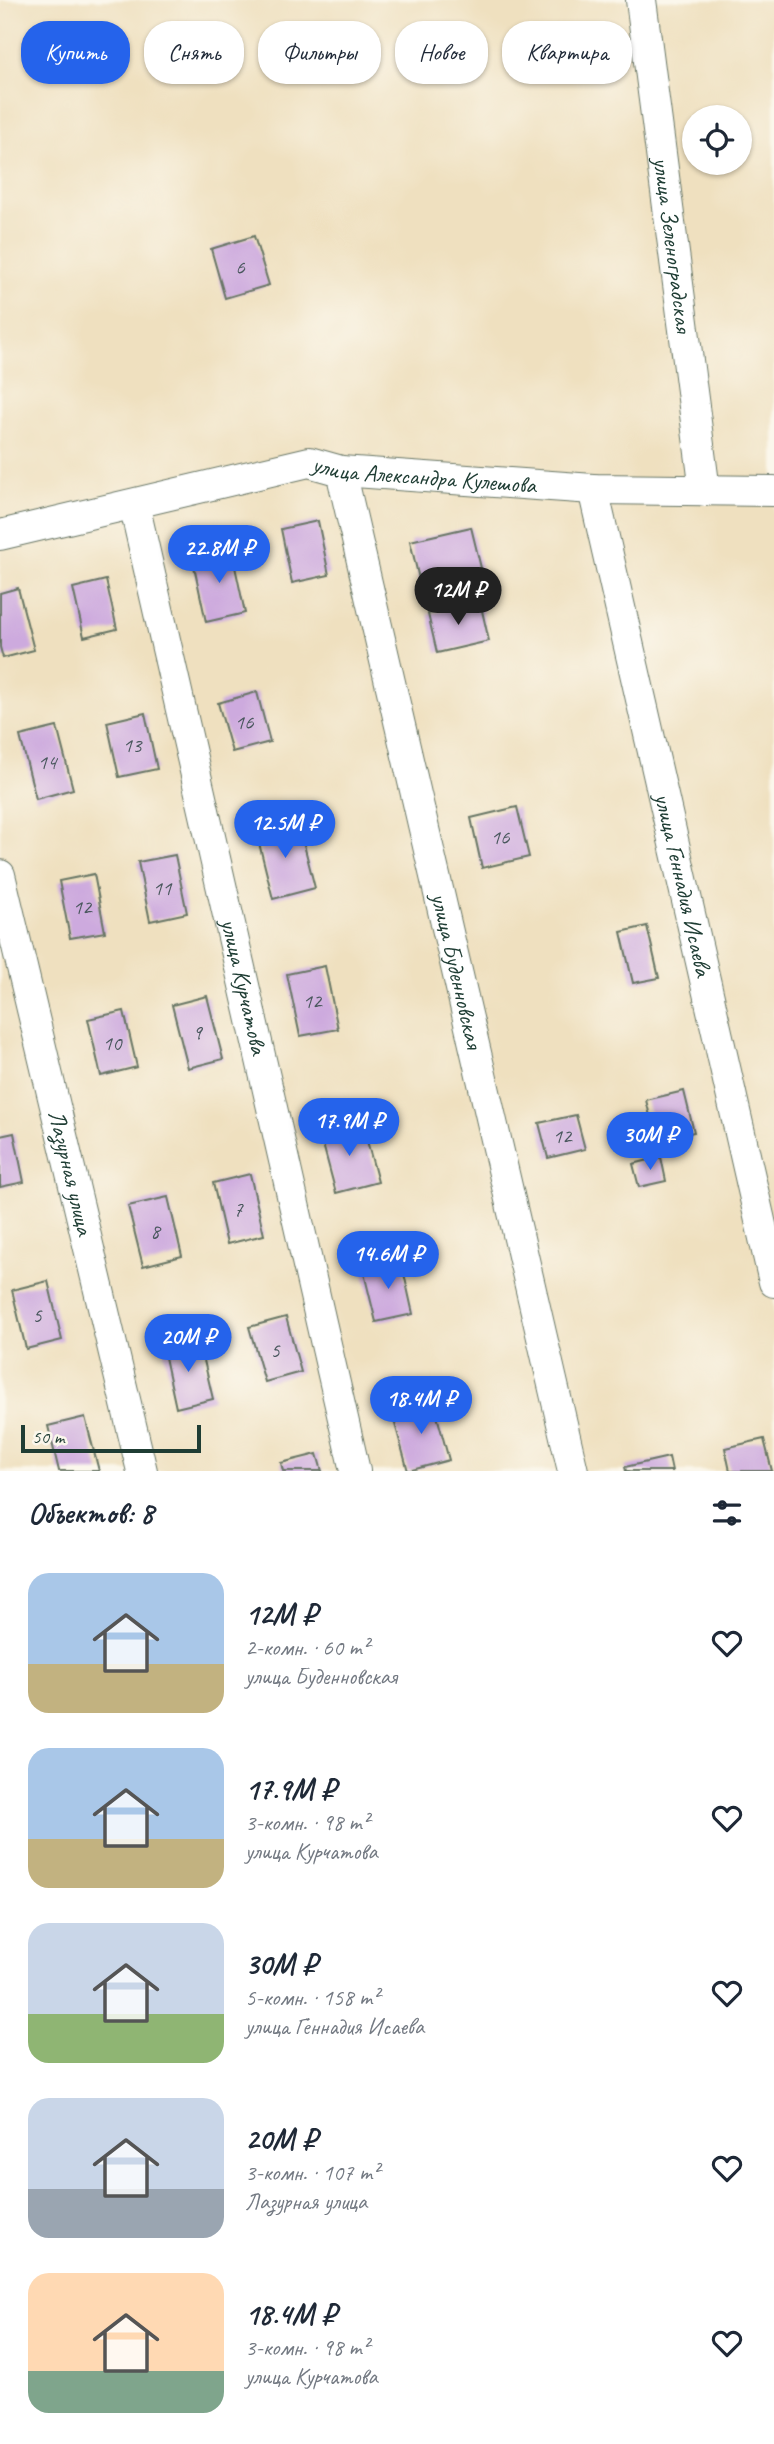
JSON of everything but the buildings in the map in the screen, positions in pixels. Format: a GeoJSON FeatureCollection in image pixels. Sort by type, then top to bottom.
{"type":"FeatureCollection","features":[{"type":"Feature","properties":{"kind":"street","name":"улица Зеленоградская"},"geometry":{"type":"LineString","coordinates":[[642,0],[705,491]]}},
{"type":"Feature","properties":{"kind":"street","name":"улица Александра Кулешова"},"geometry":{"type":"LineString","coordinates":[[0,535],[309,462],[341,471],[593,489],[774,491]]}},
{"type":"Feature","properties":{"kind":"street","name":"улица Буденновская"},"geometry":{"type":"LineString","coordinates":[[341,471],[573,1471]]}},
{"type":"Feature","properties":{"kind":"street","name":"улица Геннадия Исаева"},"geometry":{"type":"LineString","coordinates":[[593,489],[774,1282]]}},
{"type":"Feature","properties":{"kind":"street","name":"улица Курчатова"},"geometry":{"type":"LineString","coordinates":[[134,504],[355,1471]]}},
{"type":"Feature","properties":{"kind":"street","name":"Лазурная улица"},"geometry":{"type":"LineString","coordinates":[[0,875],[142,1471]]}}]}
